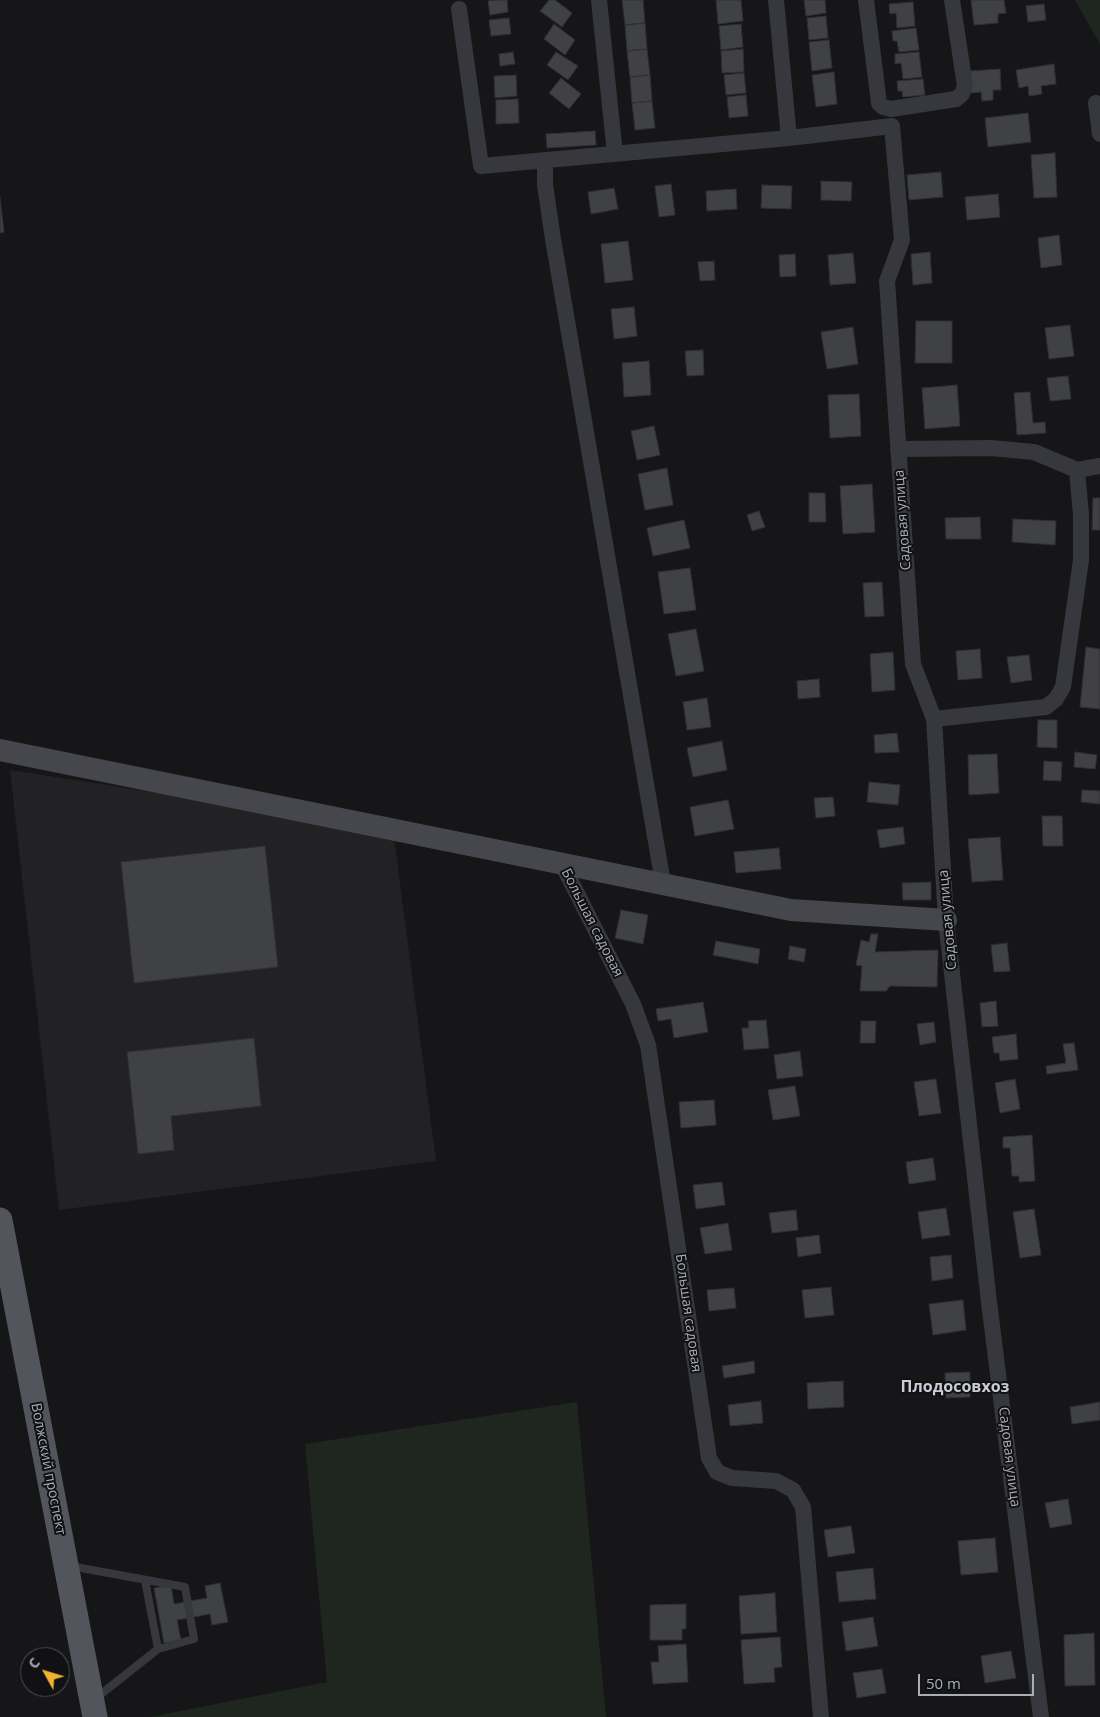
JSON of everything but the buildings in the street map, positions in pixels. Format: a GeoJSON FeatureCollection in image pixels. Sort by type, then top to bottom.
{"type":"FeatureCollection","features":[{"type":"Feature","properties":{"kind":"main road","name":"Волжский проспект"},"geometry":{"type":"LineString","coordinates":[[0,1220],[94,1709]]}},
{"type":"Feature","properties":{"kind":"street"},"geometry":{"type":"LineString","coordinates":[[599,0],[615,154]]}},
{"type":"Feature","properties":{"kind":"street"},"geometry":{"type":"LineString","coordinates":[[459,9],[481,166],[789,138],[776,0]]}},
{"type":"Feature","properties":{"kind":"street"},"geometry":{"type":"LineString","coordinates":[[866,0],[879,103],[883,108],[890,109],[956,99],[962,94],[965,86],[952,0]]}},
{"type":"Feature","properties":{"kind":"street"},"geometry":{"type":"LineString","coordinates":[[1096,103],[1100,134]]}},
{"type":"Feature","properties":{"kind":"street","name":"Садовая улица"},"geometry":{"type":"LineString","coordinates":[[789,138],[892,126],[902,240],[887,281],[913,664],[934,719],[946,920],[989,1302],[1041,1717]]}},
{"type":"Feature","properties":{"kind":"street"},"geometry":{"type":"LineString","coordinates":[[545,160],[545,185],[553,240],[662,883]]}},
{"type":"Feature","properties":{"kind":"street"},"geometry":{"type":"LineString","coordinates":[[898,449],[991,448],[1034,452],[1077,470],[1100,466]]}},
{"type":"Feature","properties":{"kind":"street"},"geometry":{"type":"LineString","coordinates":[[934,719],[1046,707],[1056,699],[1063,687],[1081,560],[1081,515],[1077,470]]}},
{"type":"Feature","properties":{"kind":"street"},"geometry":{"type":"LineString","coordinates":[[0,750],[791,910],[946,920]]}},
{"type":"Feature","properties":{"kind":"street","name":"Большая садовая"},"geometry":{"type":"LineString","coordinates":[[561,862],[633,1004],[648,1045],[709,1458],[717,1472],[732,1478],[776,1481],[793,1490],[803,1506],[821,1717]]}},
{"type":"Feature","properties":{"kind":"lane"},"geometry":{"type":"LineString","coordinates":[[66,1565],[185,1587],[194,1639],[158,1649],[94,1709]]}},
{"type":"Feature","properties":{"kind":"lane"},"geometry":{"type":"LineString","coordinates":[[145,1580],[158,1649]]}},
{"type":"Feature","properties":{"kind":"shaded area"},"geometry":{"type":"Polygon","coordinates":[[[1075,0],[1100,0],[1100,44],[1075,0]]]}},
{"type":"Feature","properties":{"kind":"shaded area"},"geometry":{"type":"Polygon","coordinates":[[[10,770],[393,829],[436,1161],[59,1210],[10,770]]]}},
{"type":"Feature","properties":{"kind":"shaded area"},"geometry":{"type":"Polygon","coordinates":[[[577,1402],[606,1717],[150,1717],[327,1682],[305,1444],[577,1402]]]}},
{"type":"Feature","properties":{"kind":"district","name":"Плодосовхоз"},"geometry":{"type":"Point","coordinates":[955,1387]}}]}
